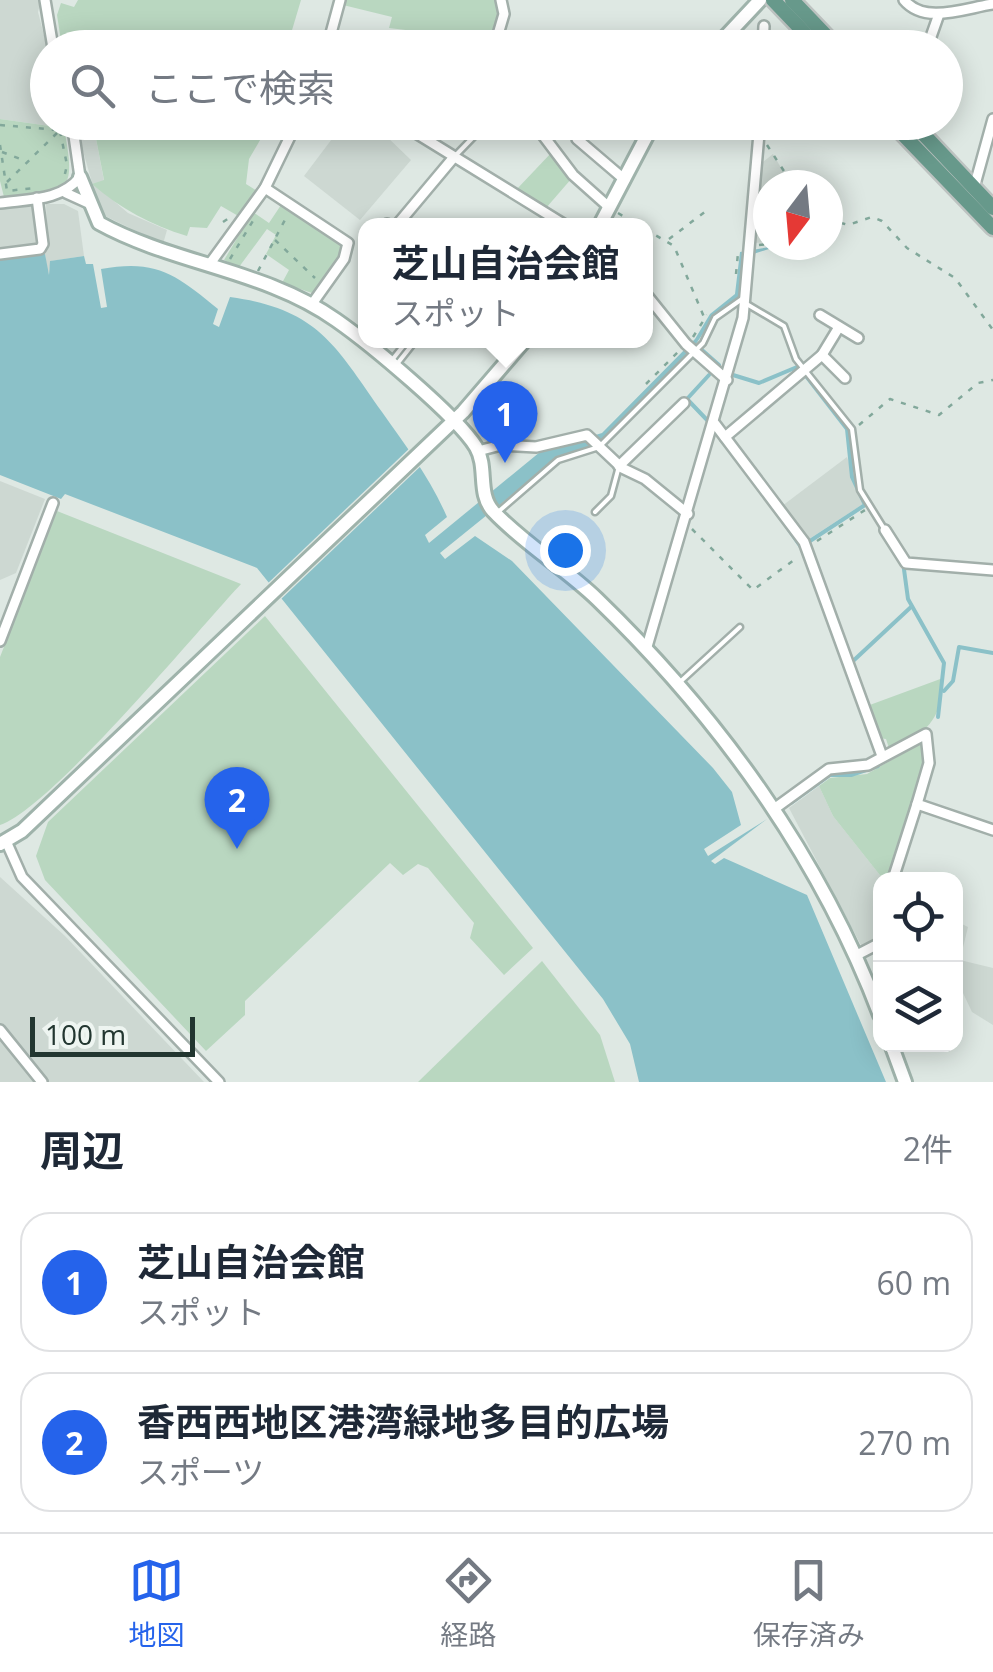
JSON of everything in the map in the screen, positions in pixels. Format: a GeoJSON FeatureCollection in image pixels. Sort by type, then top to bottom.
{"type":"FeatureCollection","features":[{"type":"Feature","properties":{"kind":"main road"},"geometry":{"type":"LineString","coordinates":[[792,0],[821,30]]}},
{"type":"Feature","properties":{"kind":"main road"},"geometry":{"type":"LineString","coordinates":[[771,1],[800,30]]}},
{"type":"Feature","properties":{"kind":"main road"},"geometry":{"type":"LineString","coordinates":[[907,140],[993,228]]}},
{"type":"Feature","properties":{"kind":"main road"},"geometry":{"type":"LineString","coordinates":[[929,140],[993,208]]}},
{"type":"Feature","properties":{"kind":"street"},"geometry":{"type":"LineString","coordinates":[[45,0],[50,30]]}},
{"type":"Feature","properties":{"kind":"street"},"geometry":{"type":"LineString","coordinates":[[332,30],[340,0]]}},
{"type":"Feature","properties":{"kind":"street"},"geometry":{"type":"LineString","coordinates":[[499,30],[504,14],[501,0]]}},
{"type":"Feature","properties":{"kind":"street"},"geometry":{"type":"LineString","coordinates":[[904,0],[913,10],[939,14],[993,4]]}},
{"type":"Feature","properties":{"kind":"street"},"geometry":{"type":"LineString","coordinates":[[736,30],[771,1]]}},
{"type":"Feature","properties":{"kind":"street"},"geometry":{"type":"LineString","coordinates":[[933,30],[939,14]]}},
{"type":"Feature","properties":{"kind":"street"},"geometry":{"type":"LineString","coordinates":[[764,26],[764,30]]}},
{"type":"Feature","properties":{"kind":"street"},"geometry":{"type":"LineString","coordinates":[[974,188],[993,119]]}},
{"type":"Feature","properties":{"kind":"street"},"geometry":{"type":"LineString","coordinates":[[75,140],[80,177],[99,223],[312,304],[358,340]]}},
{"type":"Feature","properties":{"kind":"street"},"geometry":{"type":"LineString","coordinates":[[209,265],[265,188],[288,140]]}},
{"type":"Feature","properties":{"kind":"street"},"geometry":{"type":"LineString","coordinates":[[426,140],[551,218]]}},
{"type":"Feature","properties":{"kind":"street"},"geometry":{"type":"LineString","coordinates":[[547,140],[573,175],[610,208]]}},
{"type":"Feature","properties":{"kind":"street"},"geometry":{"type":"LineString","coordinates":[[579,140],[625,180]]}},
{"type":"Feature","properties":{"kind":"street"},"geometry":{"type":"LineString","coordinates":[[604,218],[645,140]]}},
{"type":"Feature","properties":{"kind":"street"},"geometry":{"type":"LineString","coordinates":[[646,652],[715,424],[746,299],[759,140]]}},
{"type":"Feature","properties":{"kind":"street"},"geometry":{"type":"LineString","coordinates":[[404,218],[454,157]]}},
{"type":"Feature","properties":{"kind":"street"},"geometry":{"type":"LineString","coordinates":[[66,193],[80,177]]}},
{"type":"Feature","properties":{"kind":"street"},"geometry":{"type":"LineString","coordinates":[[265,188],[350,249],[312,304]]}},
{"type":"Feature","properties":{"kind":"street"},"geometry":{"type":"LineString","coordinates":[[0,203],[36,193],[66,193],[88,203]]}},
{"type":"Feature","properties":{"kind":"street"},"geometry":{"type":"LineString","coordinates":[[0,254],[40,248],[43,244],[36,193]]}},
{"type":"Feature","properties":{"kind":"street"},"geometry":{"type":"LineString","coordinates":[[653,303],[686,344],[727,380]]}},
{"type":"Feature","properties":{"kind":"street"},"geometry":{"type":"LineString","coordinates":[[820,315],[858,338]]}},
{"type":"Feature","properties":{"kind":"street"},"geometry":{"type":"LineString","coordinates":[[725,437],[822,356],[839,326]]}},
{"type":"Feature","properties":{"kind":"street"},"geometry":{"type":"LineString","coordinates":[[368,348],[452,421],[478,451],[484,494],[495,514],[584,587],[730,746],[813,873],[873,999]]}},
{"type":"Feature","properties":{"kind":"street"},"geometry":{"type":"LineString","coordinates":[[220,1082],[22,877],[3,842],[22,831],[429,444],[518,348]]}},
{"type":"Feature","properties":{"kind":"street"},"geometry":{"type":"LineString","coordinates":[[822,356],[845,378]]}},
{"type":"Feature","properties":{"kind":"street"},"geometry":{"type":"LineString","coordinates":[[780,375],[788,384]]}},
{"type":"Feature","properties":{"kind":"street"},"geometry":{"type":"LineString","coordinates":[[619,466],[684,403]]}},
{"type":"Feature","properties":{"kind":"street"},"geometry":{"type":"LineString","coordinates":[[715,424],[806,549],[882,756]]}},
{"type":"Feature","properties":{"kind":"street"},"geometry":{"type":"LineString","coordinates":[[478,451],[501,445],[536,448],[566,437],[591,437],[619,466],[645,479],[686,518]]}},
{"type":"Feature","properties":{"kind":"street"},"geometry":{"type":"LineString","coordinates":[[0,641],[53,503]]}},
{"type":"Feature","properties":{"kind":"street"},"geometry":{"type":"LineString","coordinates":[[884,530],[906,563],[993,570]]}},
{"type":"Feature","properties":{"kind":"street"},"geometry":{"type":"LineString","coordinates":[[0,600],[14,605]]}},
{"type":"Feature","properties":{"kind":"street"},"geometry":{"type":"LineString","coordinates":[[774,809],[829,768],[868,765],[926,734],[929,763],[896,872]]}},
{"type":"Feature","properties":{"kind":"street"},"geometry":{"type":"LineString","coordinates":[[918,804],[993,830]]}},
{"type":"Feature","properties":{"kind":"street"},"geometry":{"type":"LineString","coordinates":[[854,956],[873,946]]}},
{"type":"Feature","properties":{"kind":"street"},"geometry":{"type":"LineString","coordinates":[[0,1030],[42,1082]]}},
{"type":"Feature","properties":{"kind":"street"},"geometry":{"type":"LineString","coordinates":[[895,1052],[905,1082]]}},
{"type":"Feature","properties":{"kind":"lane"},"geometry":{"type":"LineString","coordinates":[[454,157],[471,140]]}},
{"type":"Feature","properties":{"kind":"lane"},"geometry":{"type":"LineString","coordinates":[[495,514],[558,460],[599,448],[695,352],[715,318],[746,299],[784,326],[804,372],[852,429],[856,475],[884,530]]}},
{"type":"Feature","properties":{"kind":"lane"},"geometry":{"type":"LineString","coordinates":[[391,366],[403,348]]}},
{"type":"Feature","properties":{"kind":"lane"},"geometry":{"type":"LineString","coordinates":[[391,366],[408,348]]}},
{"type":"Feature","properties":{"kind":"lane"},"geometry":{"type":"LineString","coordinates":[[595,512],[611,496],[619,466]]}},
{"type":"Feature","properties":{"kind":"lane"},"geometry":{"type":"LineString","coordinates":[[676,684],[740,627]]}},
{"type":"Feature","properties":{"kind":"path"},"geometry":{"type":"LineString","coordinates":[[0,125],[30,128]]}},
{"type":"Feature","properties":{"kind":"path"},"geometry":{"type":"LineString","coordinates":[[6,183],[50,140]]}},
{"type":"Feature","properties":{"kind":"path"},"geometry":{"type":"LineString","coordinates":[[58,184],[67,165],[62,140]]}},
{"type":"Feature","properties":{"kind":"path"},"geometry":{"type":"LineString","coordinates":[[762,140],[786,170]]}},
{"type":"Feature","properties":{"kind":"path"},"geometry":{"type":"LineString","coordinates":[[0,145],[7,191],[36,193]]}},
{"type":"Feature","properties":{"kind":"path"},"geometry":{"type":"LineString","coordinates":[[1,152],[14,153],[28,162]]}},
{"type":"Feature","properties":{"kind":"path"},"geometry":{"type":"LineString","coordinates":[[256,274],[292,205]]}},
{"type":"Feature","properties":{"kind":"path"},"geometry":{"type":"LineString","coordinates":[[610,208],[626,218]]}},
{"type":"Feature","properties":{"kind":"path"},"geometry":{"type":"LineString","coordinates":[[668,240],[706,211]]}},
{"type":"Feature","properties":{"kind":"path"},"geometry":{"type":"LineString","coordinates":[[843,224],[872,217],[882,221],[907,248],[955,278],[993,330]]}},
{"type":"Feature","properties":{"kind":"path"},"geometry":{"type":"LineString","coordinates":[[224,222],[229,218]]}},
{"type":"Feature","properties":{"kind":"path"},"geometry":{"type":"LineString","coordinates":[[227,264],[254,224]]}},
{"type":"Feature","properties":{"kind":"path"},"geometry":{"type":"LineString","coordinates":[[653,233],[668,240],[684,261],[688,288],[705,318]]}},
{"type":"Feature","properties":{"kind":"path"},"geometry":{"type":"LineString","coordinates":[[275,240],[323,287]]}},
{"type":"Feature","properties":{"kind":"path"},"geometry":{"type":"LineString","coordinates":[[736,280],[738,254],[751,251]]}},
{"type":"Feature","properties":{"kind":"path"},"geometry":{"type":"LineString","coordinates":[[646,384],[686,344],[710,311]]}},
{"type":"Feature","properties":{"kind":"path"},"geometry":{"type":"LineString","coordinates":[[852,429],[890,398],[939,414],[978,383],[993,380]]}},
{"type":"Feature","properties":{"kind":"path"},"geometry":{"type":"LineString","coordinates":[[686,518],[753,590],[870,507]]}},
{"type":"Feature","properties":{"kind":"shaded area"},"geometry":{"type":"Polygon","coordinates":[[[0,0],[41,0],[38,12],[43,30],[30,30],[30,123],[0,119],[0,0]]]}},
{"type":"Feature","properties":{"kind":"shaded area"},"geometry":{"type":"Polygon","coordinates":[[[80,140],[96,140],[104,181],[94,184],[128,213],[167,230],[163,244],[101,214],[80,140]]]}},
{"type":"Feature","properties":{"kind":"shaded area"},"geometry":{"type":"Polygon","coordinates":[[[331,140],[390,140],[411,160],[362,218],[304,176],[331,140]]]}},
{"type":"Feature","properties":{"kind":"shaded area"},"geometry":{"type":"Polygon","coordinates":[[[773,154],[782,170],[759,170],[759,165],[773,154]]]}},
{"type":"Feature","properties":{"kind":"shaded area"},"geometry":{"type":"Polygon","coordinates":[[[30,204],[36,207],[42,239],[47,237],[46,204],[64,204],[78,211],[84,256],[51,261],[48,275],[45,254],[0,259],[0,208],[30,204]]]}},
{"type":"Feature","properties":{"kind":"shaded area"},"geometry":{"type":"Polygon","coordinates":[[[847,457],[863,504],[806,541],[782,506],[847,457]]]}},
{"type":"Feature","properties":{"kind":"shaded area"},"geometry":{"type":"Polygon","coordinates":[[[0,481],[45,499],[16,573],[0,580],[0,481]]]}},
{"type":"Feature","properties":{"kind":"shaded area"},"geometry":{"type":"Polygon","coordinates":[[[819,786],[833,816],[877,872],[873,872],[873,944],[863,949],[789,808],[819,786]]]}},
{"type":"Feature","properties":{"kind":"shaded area"},"geometry":{"type":"Polygon","coordinates":[[[0,877],[65,936],[204,1082],[0,1082],[0,877]]]}},
{"type":"Feature","properties":{"kind":"shaded area"},"geometry":{"type":"Polygon","coordinates":[[[963,961],[993,968],[993,1025],[972,1012],[963,993],[963,961]]]}},
{"type":"Feature","properties":{"kind":"green space"},"geometry":{"type":"Polygon","coordinates":[[[78,0],[301,0],[292,30],[59,30],[57,15],[61,3],[74,7],[78,0]]]}},
{"type":"Feature","properties":{"kind":"green space"},"geometry":{"type":"Polygon","coordinates":[[[344,0],[497,0],[500,13],[495,30],[406,30],[389,28],[392,17],[343,5],[344,0]]]}},
{"type":"Feature","properties":{"kind":"green space"},"geometry":{"type":"Polygon","coordinates":[[[0,119],[30,123],[30,140],[66,140],[68,178],[55,190],[4,197],[0,181],[0,119]]]}},
{"type":"Feature","properties":{"kind":"green space"},"geometry":{"type":"Polygon","coordinates":[[[96,140],[260,140],[249,159],[246,184],[257,191],[240,217],[221,206],[207,228],[190,227],[187,236],[125,209],[92,184],[104,180],[96,140]]]}},
{"type":"Feature","properties":{"kind":"green space"},"geometry":{"type":"Polygon","coordinates":[[[553,151],[572,178],[546,208],[516,190],[553,151]]]}},
{"type":"Feature","properties":{"kind":"green space"},"geometry":{"type":"Polygon","coordinates":[[[283,202],[345,242],[347,248],[315,294],[282,283],[289,270],[266,254],[276,235],[267,229],[239,267],[224,260],[253,212],[269,223],[283,202]]]}},
{"type":"Feature","properties":{"kind":"green space"},"geometry":{"type":"Polygon","coordinates":[[[57,511],[241,584],[87,754],[23,812],[0,825],[0,657],[57,511]]]}},
{"type":"Feature","properties":{"kind":"green space"},"geometry":{"type":"Polygon","coordinates":[[[265,616],[533,948],[504,975],[470,938],[474,923],[428,868],[418,864],[403,875],[390,863],[245,1001],[245,1015],[206,1051],[45,880],[36,856],[48,822],[265,616]]]}},
{"type":"Feature","properties":{"kind":"green space"},"geometry":{"type":"Polygon","coordinates":[[[943,678],[939,705],[930,724],[890,751],[886,739],[879,738],[867,706],[943,678]]]}},
{"type":"Feature","properties":{"kind":"green space"},"geometry":{"type":"Polygon","coordinates":[[[923,742],[917,795],[891,872],[877,872],[833,816],[819,786],[830,778],[867,774],[923,742]]]}},
{"type":"Feature","properties":{"kind":"green space"},"geometry":{"type":"Polygon","coordinates":[[[542,961],[600,1035],[615,1082],[418,1082],[542,961]]]}},
{"type":"Feature","properties":{"kind":"water"},"geometry":{"type":"Polygon","coordinates":[[[753,250],[753,254],[744,257],[740,296],[716,314],[696,344],[601,442],[555,460],[440,553],[445,559],[475,536],[512,561],[713,768],[732,792],[741,825],[704,849],[708,856],[767,819],[711,861],[715,864],[724,858],[807,895],[886,1082],[639,1082],[630,1044],[603,999],[257,568],[65,494],[61,499],[0,475],[0,259],[45,254],[49,275],[50,261],[84,256],[86,264],[93,264],[101,308],[107,307],[101,269],[137,266],[165,272],[190,287],[218,309],[213,324],[219,327],[230,297],[285,311],[305,322],[351,368],[433,489],[447,517],[425,535],[429,543],[540,452],[602,433],[695,339],[710,314],[735,294],[740,252],[753,250]]]}},
{"type":"Feature","properties":{"kind":"pier"},"geometry":{"type":"Polygon","coordinates":[[[413,445],[424,463],[278,602],[265,586],[413,445]]]}},
{"type":"Feature","properties":{"kind":"waterway"},"geometry":{"type":"LineString","coordinates":[[702,350],[719,365]]}},
{"type":"Feature","properties":{"kind":"waterway"},"geometry":{"type":"LineString","coordinates":[[733,375],[759,383],[797,367],[801,370]]}},
{"type":"Feature","properties":{"kind":"waterway"},"geometry":{"type":"LineString","coordinates":[[708,421],[687,399],[709,375]]}},
{"type":"Feature","properties":{"kind":"waterway"},"geometry":{"type":"LineString","coordinates":[[806,376],[847,429],[852,477],[865,505],[810,541]]}},
{"type":"Feature","properties":{"kind":"waterway"},"geometry":{"type":"LineString","coordinates":[[778,514],[801,547]]}},
{"type":"Feature","properties":{"kind":"waterway"},"geometry":{"type":"LineString","coordinates":[[903,562],[908,599],[944,663],[938,717]]}},
{"type":"Feature","properties":{"kind":"waterway"},"geometry":{"type":"LineString","coordinates":[[852,662],[911,607]]}},
{"type":"Feature","properties":{"kind":"waterway"},"geometry":{"type":"LineString","coordinates":[[944,691],[953,681],[959,647],[993,653]]}},
{"type":"Feature","properties":{"kind":"waterway"},"geometry":{"type":"LineString","coordinates":[[791,803],[830,775],[851,775],[878,766]]}},
{"type":"Feature","properties":{"kind":"place","name":"芝山自治会館"},"geometry":{"type":"Point","coordinates":[505,463]}},
{"type":"Feature","properties":{"kind":"place","name":"香西西地区港湾緑地多目的広場"},"geometry":{"type":"Point","coordinates":[237,849]}}]}
